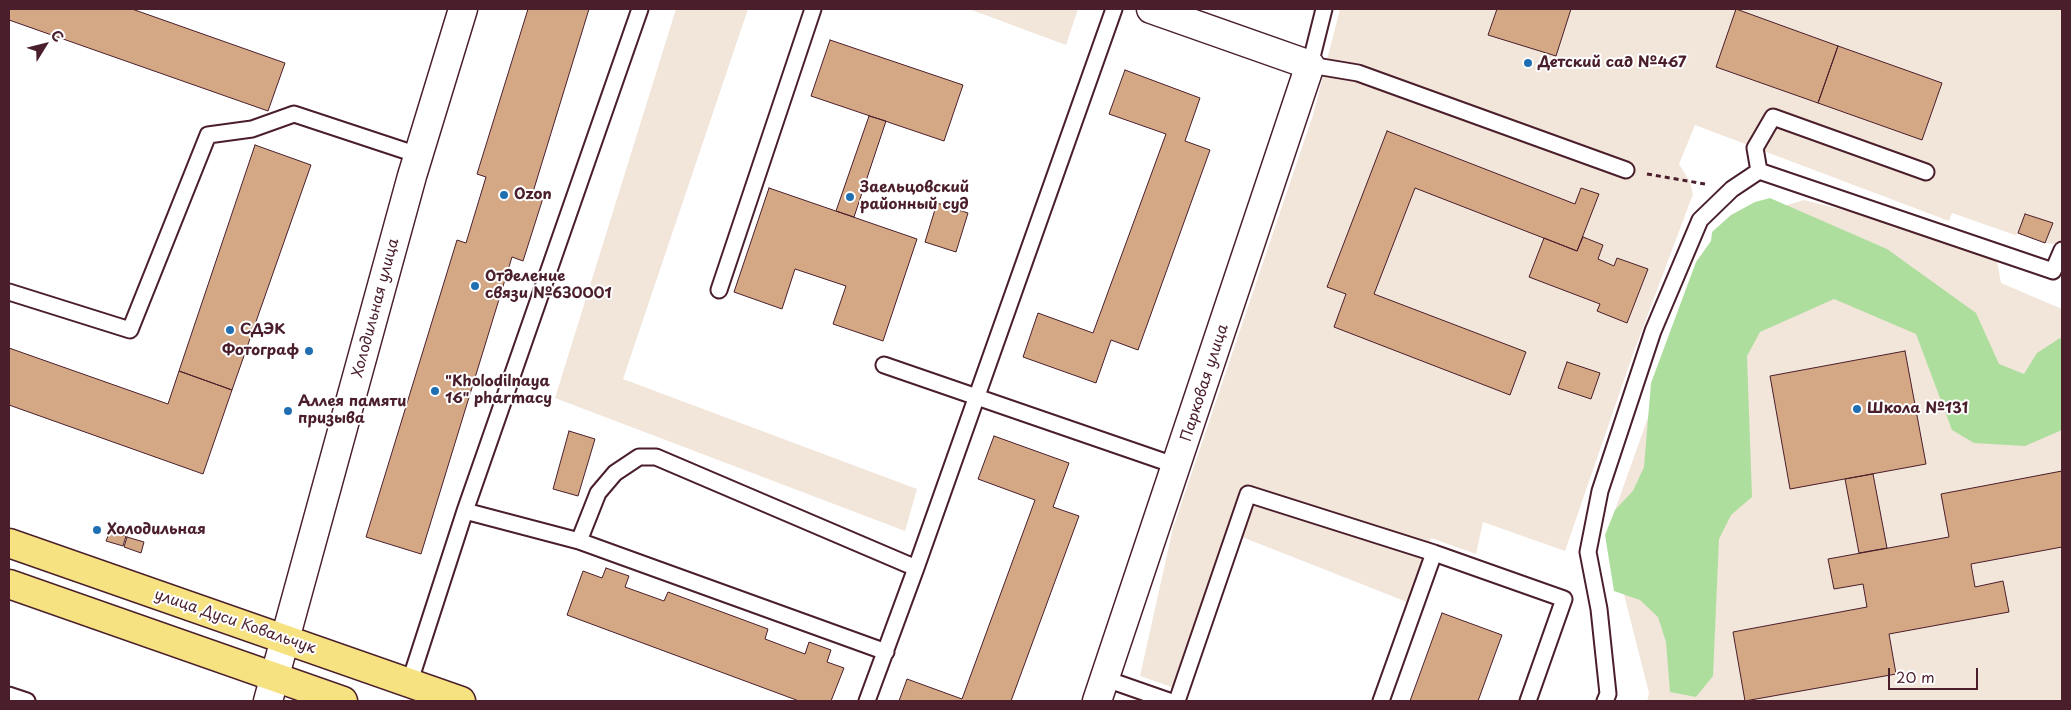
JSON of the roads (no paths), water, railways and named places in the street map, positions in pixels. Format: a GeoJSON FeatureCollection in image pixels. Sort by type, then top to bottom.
{"type":"FeatureCollection","features":[{"type":"Feature","properties":{"kind":"main road","name":"улица Дуси Ковальчук"},"geometry":{"type":"LineString","coordinates":[[9,543],[461,701]]}},
{"type":"Feature","properties":{"kind":"main road"},"geometry":{"type":"LineString","coordinates":[[9,584],[271,689],[343,701]]}},
{"type":"Feature","properties":{"kind":"street","name":"Холодильная улица"},"geometry":{"type":"LineString","coordinates":[[271,689],[418,155],[463,9]]}},
{"type":"Feature","properties":{"kind":"street"},"geometry":{"type":"LineString","coordinates":[[1151,9],[1310,65]]}},
{"type":"Feature","properties":{"kind":"street","name":"Парковая улица"},"geometry":{"type":"LineString","coordinates":[[1102,690],[1310,65]]}},
{"type":"Feature","properties":{"kind":"lane"},"geometry":{"type":"LineString","coordinates":[[409,684],[465,511],[640,9]]}},
{"type":"Feature","properties":{"kind":"lane"},"geometry":{"type":"LineString","coordinates":[[719,290],[813,9]]}},
{"type":"Feature","properties":{"kind":"lane"},"geometry":{"type":"LineString","coordinates":[[867,701],[1114,9]]}},
{"type":"Feature","properties":{"kind":"lane"},"geometry":{"type":"LineString","coordinates":[[1324,9],[1310,65],[1358,73],[1626,170]]}},
{"type":"Feature","properties":{"kind":"lane"},"geometry":{"type":"LineString","coordinates":[[9,292],[130,330],[208,135],[252,130],[294,114],[418,155]]}},
{"type":"Feature","properties":{"kind":"lane"},"geometry":{"type":"LineString","coordinates":[[1759,171],[1755,148],[1773,117],[1926,172]]}},
{"type":"Feature","properties":{"kind":"lane"},"geometry":{"type":"LineString","coordinates":[[1605,701],[1608,694],[1599,609],[1588,552],[1600,491],[1652,331],[1700,220],[1732,189],[1759,171]]}},
{"type":"Feature","properties":{"kind":"lane"},"geometry":{"type":"LineString","coordinates":[[1759,171],[2054,270],[2062,250]]}},
{"type":"Feature","properties":{"kind":"lane"},"geometry":{"type":"LineString","coordinates":[[884,365],[1177,466]]}},
{"type":"Feature","properties":{"kind":"lane"},"geometry":{"type":"LineString","coordinates":[[579,541],[598,493],[616,473],[639,457],[656,457],[916,568]]}},
{"type":"Feature","properties":{"kind":"lane"},"geometry":{"type":"LineString","coordinates":[[1177,701],[1248,494],[1434,553],[1564,599],[1528,701]]}},
{"type":"Feature","properties":{"kind":"lane"},"geometry":{"type":"LineString","coordinates":[[465,511],[579,541],[886,652]]}},
{"type":"Feature","properties":{"kind":"lane"},"geometry":{"type":"LineString","coordinates":[[1381,701],[1434,553]]}},
{"type":"Feature","properties":{"kind":"lane"},"geometry":{"type":"LineString","coordinates":[[1102,690],[1169,701]]}},
{"type":"Feature","properties":{"kind":"lane"},"geometry":{"type":"LineString","coordinates":[[9,695],[27,701]]}},
{"type":"Feature","properties":{"kind":"place","name":"Детский сад №467"},"geometry":{"type":"Point","coordinates":[1528,63]}},
{"type":"Feature","properties":{"kind":"place","name":"Ozon"},"geometry":{"type":"Point","coordinates":[504,195]}},
{"type":"Feature","properties":{"kind":"place","name":"Заельцовский районный суд"},"geometry":{"type":"Point","coordinates":[850,197]}},
{"type":"Feature","properties":{"kind":"place","name":"Отделение связи №630001"},"geometry":{"type":"Point","coordinates":[475,286]}},
{"type":"Feature","properties":{"kind":"place","name":"СДЭК"},"geometry":{"type":"Point","coordinates":[230,330]}},
{"type":"Feature","properties":{"kind":"place","name":"Фотограф"},"geometry":{"type":"Point","coordinates":[309,351]}},
{"type":"Feature","properties":{"kind":"place","name":"\"Kholodilnaya 16\" pharmacy"},"geometry":{"type":"Point","coordinates":[435,391]}},
{"type":"Feature","properties":{"kind":"place","name":"Школа №131"},"geometry":{"type":"Point","coordinates":[1857,409]}},
{"type":"Feature","properties":{"kind":"place","name":"Аллея памяти призыва"},"geometry":{"type":"Point","coordinates":[288,411]}},
{"type":"Feature","properties":{"kind":"place","name":"Холодильная"},"geometry":{"type":"Point","coordinates":[97,530]}}]}
